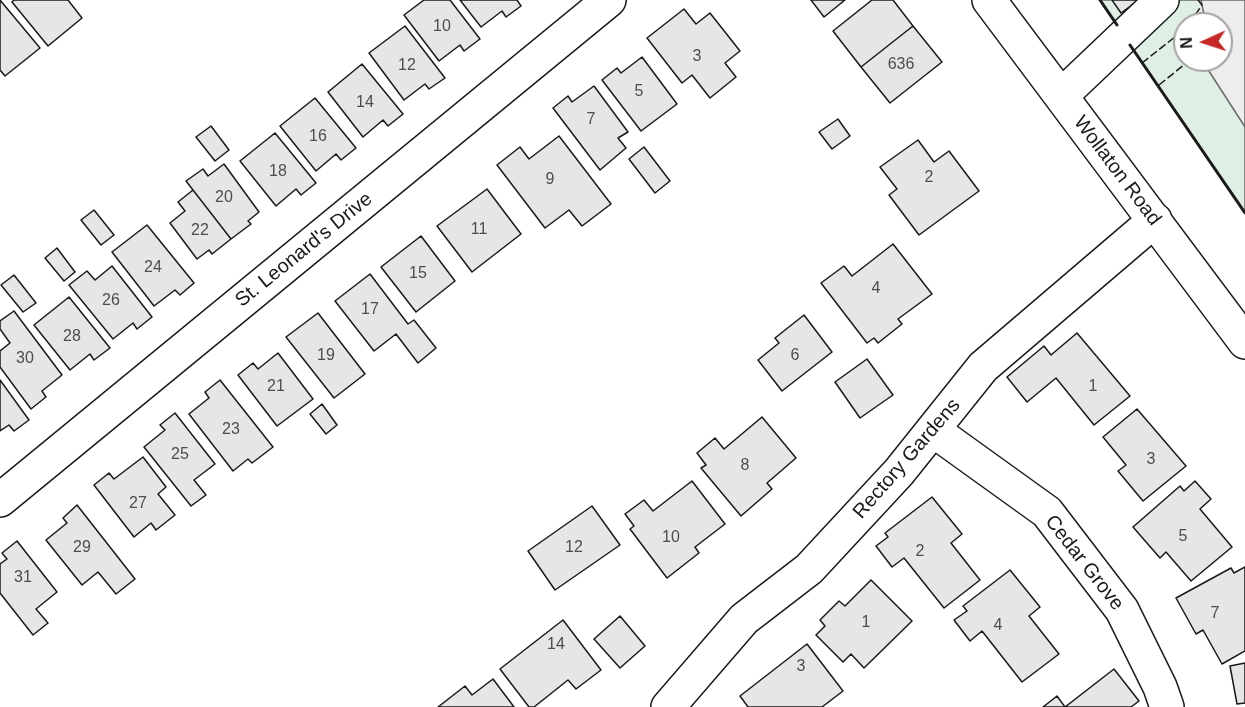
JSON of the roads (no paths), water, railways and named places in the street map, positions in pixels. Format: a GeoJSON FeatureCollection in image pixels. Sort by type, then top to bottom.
{"type":"FeatureCollection","features":[{"type":"Feature","properties":{"kind":"street","name":"St. Leonard's Drive"},"geometry":{"type":"LineString","coordinates":[[0,500],[609,0]]}},
{"type":"Feature","properties":{"kind":"street","name":"Wollaton Road"},"geometry":{"type":"LineString","coordinates":[[989,0],[1245,342]]}},
{"type":"Feature","properties":{"kind":"street"},"geometry":{"type":"LineString","coordinates":[[1061,96],[1162,0]]}},
{"type":"Feature","properties":{"kind":"street","name":"Rectory Gardens"},"geometry":{"type":"LineString","coordinates":[[668,707],[744,619],[809,569],[899,472],[984,367],[1155,220]]}},
{"type":"Feature","properties":{"kind":"street","name":"Cedar Grove"},"geometry":{"type":"LineString","coordinates":[[933,430],[1047,512],[1122,610],[1160,687],[1167,707]]}}]}
